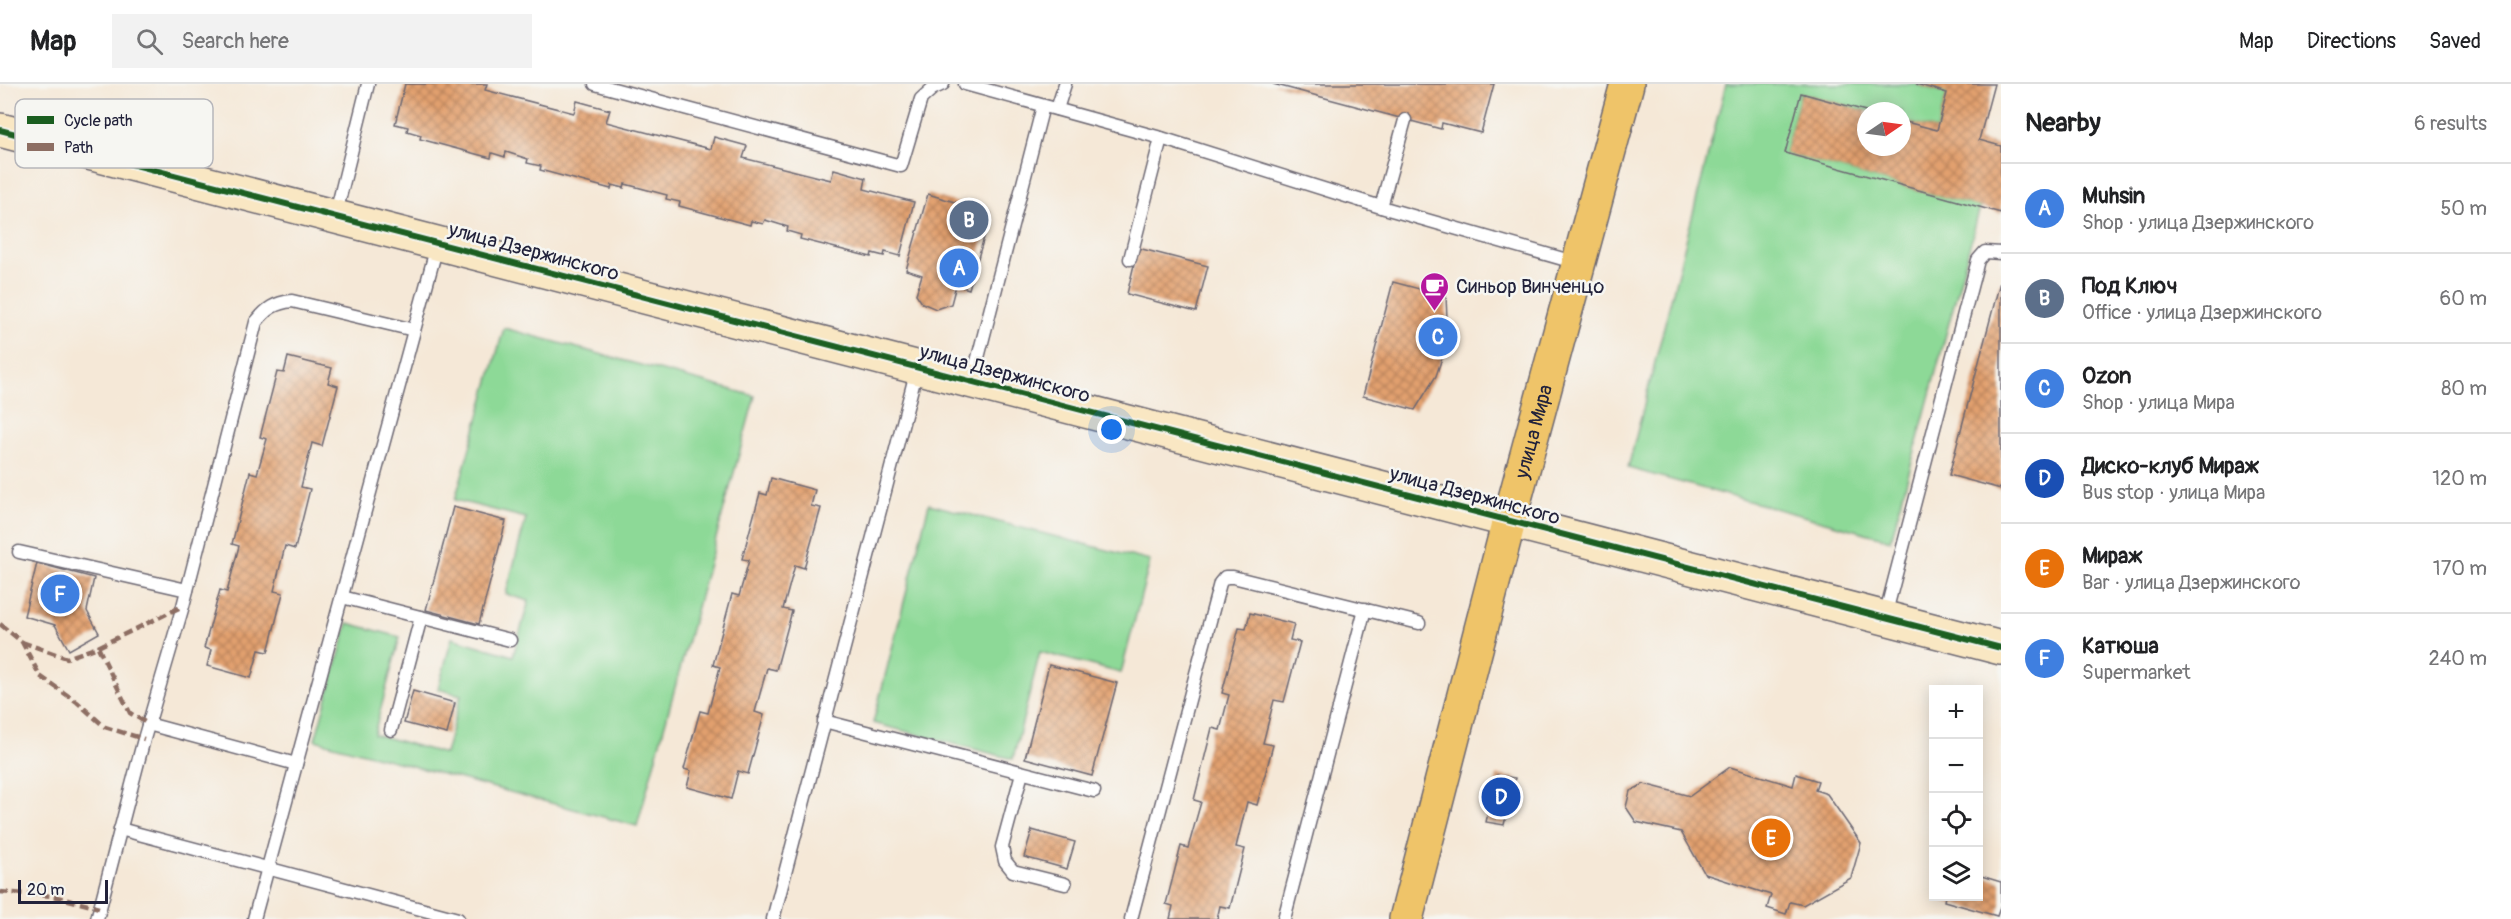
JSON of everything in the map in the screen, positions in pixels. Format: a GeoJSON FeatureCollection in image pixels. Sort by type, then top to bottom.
{"type":"FeatureCollection","features":[{"type":"Feature","properties":{"kind":"main road","name":"улица Мира"},"geometry":{"type":"LineString","coordinates":[[1406,919],[1509,521],[1627,84]]}},
{"type":"Feature","properties":{"kind":"street","name":"улица Дзержинского"},"geometry":{"type":"LineString","coordinates":[[0,130],[15,134]]}},
{"type":"Feature","properties":{"kind":"street","name":"улица Дзержинского"},"geometry":{"type":"LineString","coordinates":[[146,168],[2001,648]]}},
{"type":"Feature","properties":{"kind":"lane"},"geometry":{"type":"LineString","coordinates":[[335,217],[368,84]]}},
{"type":"Feature","properties":{"kind":"lane"},"geometry":{"type":"LineString","coordinates":[[596,84],[901,166],[921,99],[932,89],[943,84]]}},
{"type":"Feature","properties":{"kind":"lane"},"geometry":{"type":"LineString","coordinates":[[965,84],[1161,138],[1381,207],[1578,263]]}},
{"type":"Feature","properties":{"kind":"lane"},"geometry":{"type":"LineString","coordinates":[[1057,109],[1065,84]]}},
{"type":"Feature","properties":{"kind":"lane"},"geometry":{"type":"LineString","coordinates":[[972,382],[1043,106]]}},
{"type":"Feature","properties":{"kind":"lane"},"geometry":{"type":"LineString","coordinates":[[1381,207],[1405,120]]}},
{"type":"Feature","properties":{"kind":"lane"},"geometry":{"type":"LineString","coordinates":[[1130,259],[1161,138]]}},
{"type":"Feature","properties":{"kind":"lane"},"geometry":{"type":"LineString","coordinates":[[254,919],[438,243]]}},
{"type":"Feature","properties":{"kind":"lane"},"geometry":{"type":"LineString","coordinates":[[1885,618],[1904,554],[1978,260],[1985,252],[2001,253]]}},
{"type":"Feature","properties":{"kind":"lane"},"geometry":{"type":"LineString","coordinates":[[97,919],[256,322],[264,311],[275,303],[292,301],[414,330]]}},
{"type":"Feature","properties":{"kind":"lane"},"geometry":{"type":"LineString","coordinates":[[773,919],[917,368]]}},
{"type":"Feature","properties":{"kind":"lane"},"geometry":{"type":"LineString","coordinates":[[19,552],[186,590]]}},
{"type":"Feature","properties":{"kind":"lane"},"geometry":{"type":"LineString","coordinates":[[1131,919],[1220,583],[1225,578],[1233,577],[1419,623]]}},
{"type":"Feature","properties":{"kind":"lane"},"geometry":{"type":"LineString","coordinates":[[342,597],[510,640]]}},
{"type":"Feature","properties":{"kind":"lane"},"geometry":{"type":"LineString","coordinates":[[1284,919],[1365,609]]}},
{"type":"Feature","properties":{"kind":"lane"},"geometry":{"type":"LineString","coordinates":[[391,730],[421,617]]}},
{"type":"Feature","properties":{"kind":"lane"},"geometry":{"type":"LineString","coordinates":[[824,721],[1095,790]]}},
{"type":"Feature","properties":{"kind":"lane"},"geometry":{"type":"LineString","coordinates":[[148,724],[296,764]]}},
{"type":"Feature","properties":{"kind":"lane"},"geometry":{"type":"LineString","coordinates":[[1022,773],[1002,847],[1005,861],[1013,871],[1065,884]]}},
{"type":"Feature","properties":{"kind":"lane"},"geometry":{"type":"LineString","coordinates":[[120,828],[458,919]]}},
{"type":"Feature","properties":{"kind":"green space"},"geometry":{"type":"Polygon","coordinates":[[[1726,84],[1914,84],[1947,93],[1937,130],[1911,123],[1911,102],[1857,102],[1857,109],[1801,93],[1785,153],[1980,207],[1891,540],[1628,468],[1726,84]]]}},
{"type":"Feature","properties":{"kind":"green space"},"geometry":{"type":"Polygon","coordinates":[[[504,328],[755,396],[637,826],[315,740],[348,623],[400,637],[374,734],[445,754],[461,695],[438,689],[452,638],[513,656],[529,601],[506,594],[526,518],[455,500],[504,328]]]}},
{"type":"Feature","properties":{"kind":"green space"},"geometry":{"type":"Polygon","coordinates":[[[929,504],[1150,561],[1121,673],[1040,652],[1013,759],[873,723],[929,504]]]}},
{"type":"Feature","properties":{"kind":"building"},"geometry":{"type":"Polygon","coordinates":[[[405,84],[487,84],[485,90],[574,113],[577,101],[610,110],[606,122],[711,149],[714,137],[747,146],[743,158],[831,180],[834,169],[866,178],[864,189],[914,202],[900,256],[885,252],[884,256],[872,253],[871,257],[800,239],[801,235],[787,231],[788,227],[765,220],[763,224],[751,221],[750,225],[679,206],[680,202],[666,199],[667,195],[625,184],[624,188],[612,185],[611,189],[540,170],[541,166],[527,163],[528,159],[506,152],[505,157],[492,153],[491,158],[420,139],[421,135],[407,131],[408,127],[395,124],[405,84]]]}},
{"type":"Feature","properties":{"kind":"building"},"geometry":{"type":"Polygon","coordinates":[[[1273,84],[1494,84],[1481,133],[1442,123],[1441,129],[1273,84]]]}},
{"type":"Feature","properties":{"kind":"building"},"geometry":{"type":"Polygon","coordinates":[[[1916,84],[1994,84],[1979,140],[2001,146],[2001,213],[1785,153],[1801,93],[1857,109],[1857,156],[1911,156],[1911,123],[1937,130],[1947,93],[1916,84]]]}},
{"type":"Feature","properties":{"kind":"building"},"geometry":{"type":"Polygon","coordinates":[[[928,194],[991,213],[969,289],[956,285],[951,304],[936,309],[922,303],[916,294],[922,275],[906,270],[928,194]]]}},
{"type":"Feature","properties":{"kind":"building"},"geometry":{"type":"Polygon","coordinates":[[[1138,248],[1208,266],[1196,312],[1127,294],[1138,248]]]}},
{"type":"Feature","properties":{"kind":"building"},"geometry":{"type":"Polygon","coordinates":[[[1393,282],[1446,296],[1447,319],[1444,352],[1436,376],[1415,410],[1363,396],[1393,282]]]}},
{"type":"Feature","properties":{"kind":"building"},"geometry":{"type":"Polygon","coordinates":[[[2001,283],[2001,489],[1949,475],[2001,283]]]}},
{"type":"Feature","properties":{"kind":"building"},"geometry":{"type":"Polygon","coordinates":[[[288,357],[332,368],[328,383],[338,386],[322,446],[312,443],[301,487],[310,489],[295,549],[285,546],[274,591],[283,593],[268,652],[259,650],[251,678],[207,666],[211,650],[204,648],[220,590],[227,592],[239,546],[232,544],[250,472],[257,474],[267,439],[260,437],[277,372],[284,373],[288,357]]]}},
{"type":"Feature","properties":{"kind":"building"},"geometry":{"type":"Polygon","coordinates":[[[771,478],[815,490],[811,506],[821,508],[804,568],[795,565],[783,609],[792,611],[776,670],[767,668],[755,712],[764,715],[748,774],[738,771],[731,799],[687,787],[691,771],[684,769],[700,711],[708,713],[720,667],[713,665],[732,594],[739,596],[749,560],[742,559],[760,493],[767,495],[771,478]]]}},
{"type":"Feature","properties":{"kind":"building"},"geometry":{"type":"Polygon","coordinates":[[[453,507],[506,521],[479,624],[426,610],[453,507]]]}},
{"type":"Feature","properties":{"kind":"building"},"geometry":{"type":"Polygon","coordinates":[[[37,563],[94,578],[87,611],[99,633],[69,650],[55,625],[24,616],[37,563]]]}},
{"type":"Feature","properties":{"kind":"building"},"geometry":{"type":"Polygon","coordinates":[[[1250,613],[1294,624],[1290,640],[1300,642],[1284,702],[1274,700],[1263,743],[1273,745],[1257,805],[1247,802],[1236,847],[1245,849],[1230,908],[1220,906],[1217,919],[1170,919],[1173,906],[1166,904],[1181,846],[1188,848],[1201,802],[1194,800],[1212,728],[1220,730],[1229,695],[1222,693],[1239,628],[1246,629],[1250,613]]]}},
{"type":"Feature","properties":{"kind":"building"},"geometry":{"type":"Polygon","coordinates":[[[1049,665],[1117,683],[1092,776],[1025,758],[1049,665]]]}},
{"type":"Feature","properties":{"kind":"building"},"geometry":{"type":"Polygon","coordinates":[[[413,691],[455,703],[447,734],[404,723],[413,691]]]}},
{"type":"Feature","properties":{"kind":"building"},"geometry":{"type":"Polygon","coordinates":[[[1730,767],[1793,786],[1796,774],[1818,781],[1815,790],[1827,794],[1861,843],[1851,878],[1803,905],[1790,902],[1786,914],[1767,908],[1771,895],[1705,874],[1681,832],[1636,822],[1626,807],[1630,791],[1644,784],[1690,796],[1730,767]]]}},
{"type":"Feature","properties":{"kind":"building"},"geometry":{"type":"Polygon","coordinates":[[[1497,775],[1515,778],[1504,825],[1486,822],[1497,775]]]}},
{"type":"Feature","properties":{"kind":"building"},"geometry":{"type":"Polygon","coordinates":[[[1032,830],[1075,842],[1067,869],[1024,857],[1032,830]]]}},
{"type":"Feature","properties":{"kind":"building"},"geometry":{"type":"Polygon","coordinates":[[[1983,877],[2001,882],[2001,905],[1997,916],[1944,901],[1983,901],[1983,877]]]}},
{"type":"Feature","properties":{"kind":"marked path"},"geometry":{"type":"LineString","coordinates":[[98,647],[183,606]]}},
{"type":"Feature","properties":{"kind":"marked path"},"geometry":{"type":"LineString","coordinates":[[0,624],[22,642],[40,676],[77,702],[105,727],[144,739]]}},
{"type":"Feature","properties":{"kind":"marked path"},"geometry":{"type":"LineString","coordinates":[[22,642],[67,658],[98,647],[130,713],[148,724]]}},
{"type":"Feature","properties":{"kind":"marked path"},"geometry":{"type":"LineString","coordinates":[[0,892],[53,896],[99,908]]}},
{"type":"Feature","properties":{"kind":"cycle path"},"geometry":{"type":"LineString","coordinates":[[0,130],[15,134]]}},
{"type":"Feature","properties":{"kind":"cycle path"},"geometry":{"type":"LineString","coordinates":[[147,168],[2001,648]]}},
{"type":"Feature","properties":{"kind":"place","name":"Под Ключ"},"geometry":{"type":"Point","coordinates":[969,220]}},
{"type":"Feature","properties":{"kind":"place","name":"Muhsin"},"geometry":{"type":"Point","coordinates":[959,268]}},
{"type":"Feature","properties":{"kind":"place","name":"Синьор Винченцо"},"geometry":{"type":"Point","coordinates":[1435,312]}},
{"type":"Feature","properties":{"kind":"place","name":"Ozon"},"geometry":{"type":"Point","coordinates":[1438,337]}},
{"type":"Feature","properties":{"kind":"place","name":"Катюша"},"geometry":{"type":"Point","coordinates":[60,594]}},
{"type":"Feature","properties":{"kind":"place","name":"Диско-клуб Мираж"},"geometry":{"type":"Point","coordinates":[1501,797]}},
{"type":"Feature","properties":{"kind":"place","name":"Мираж"},"geometry":{"type":"Point","coordinates":[1771,838]}}]}
